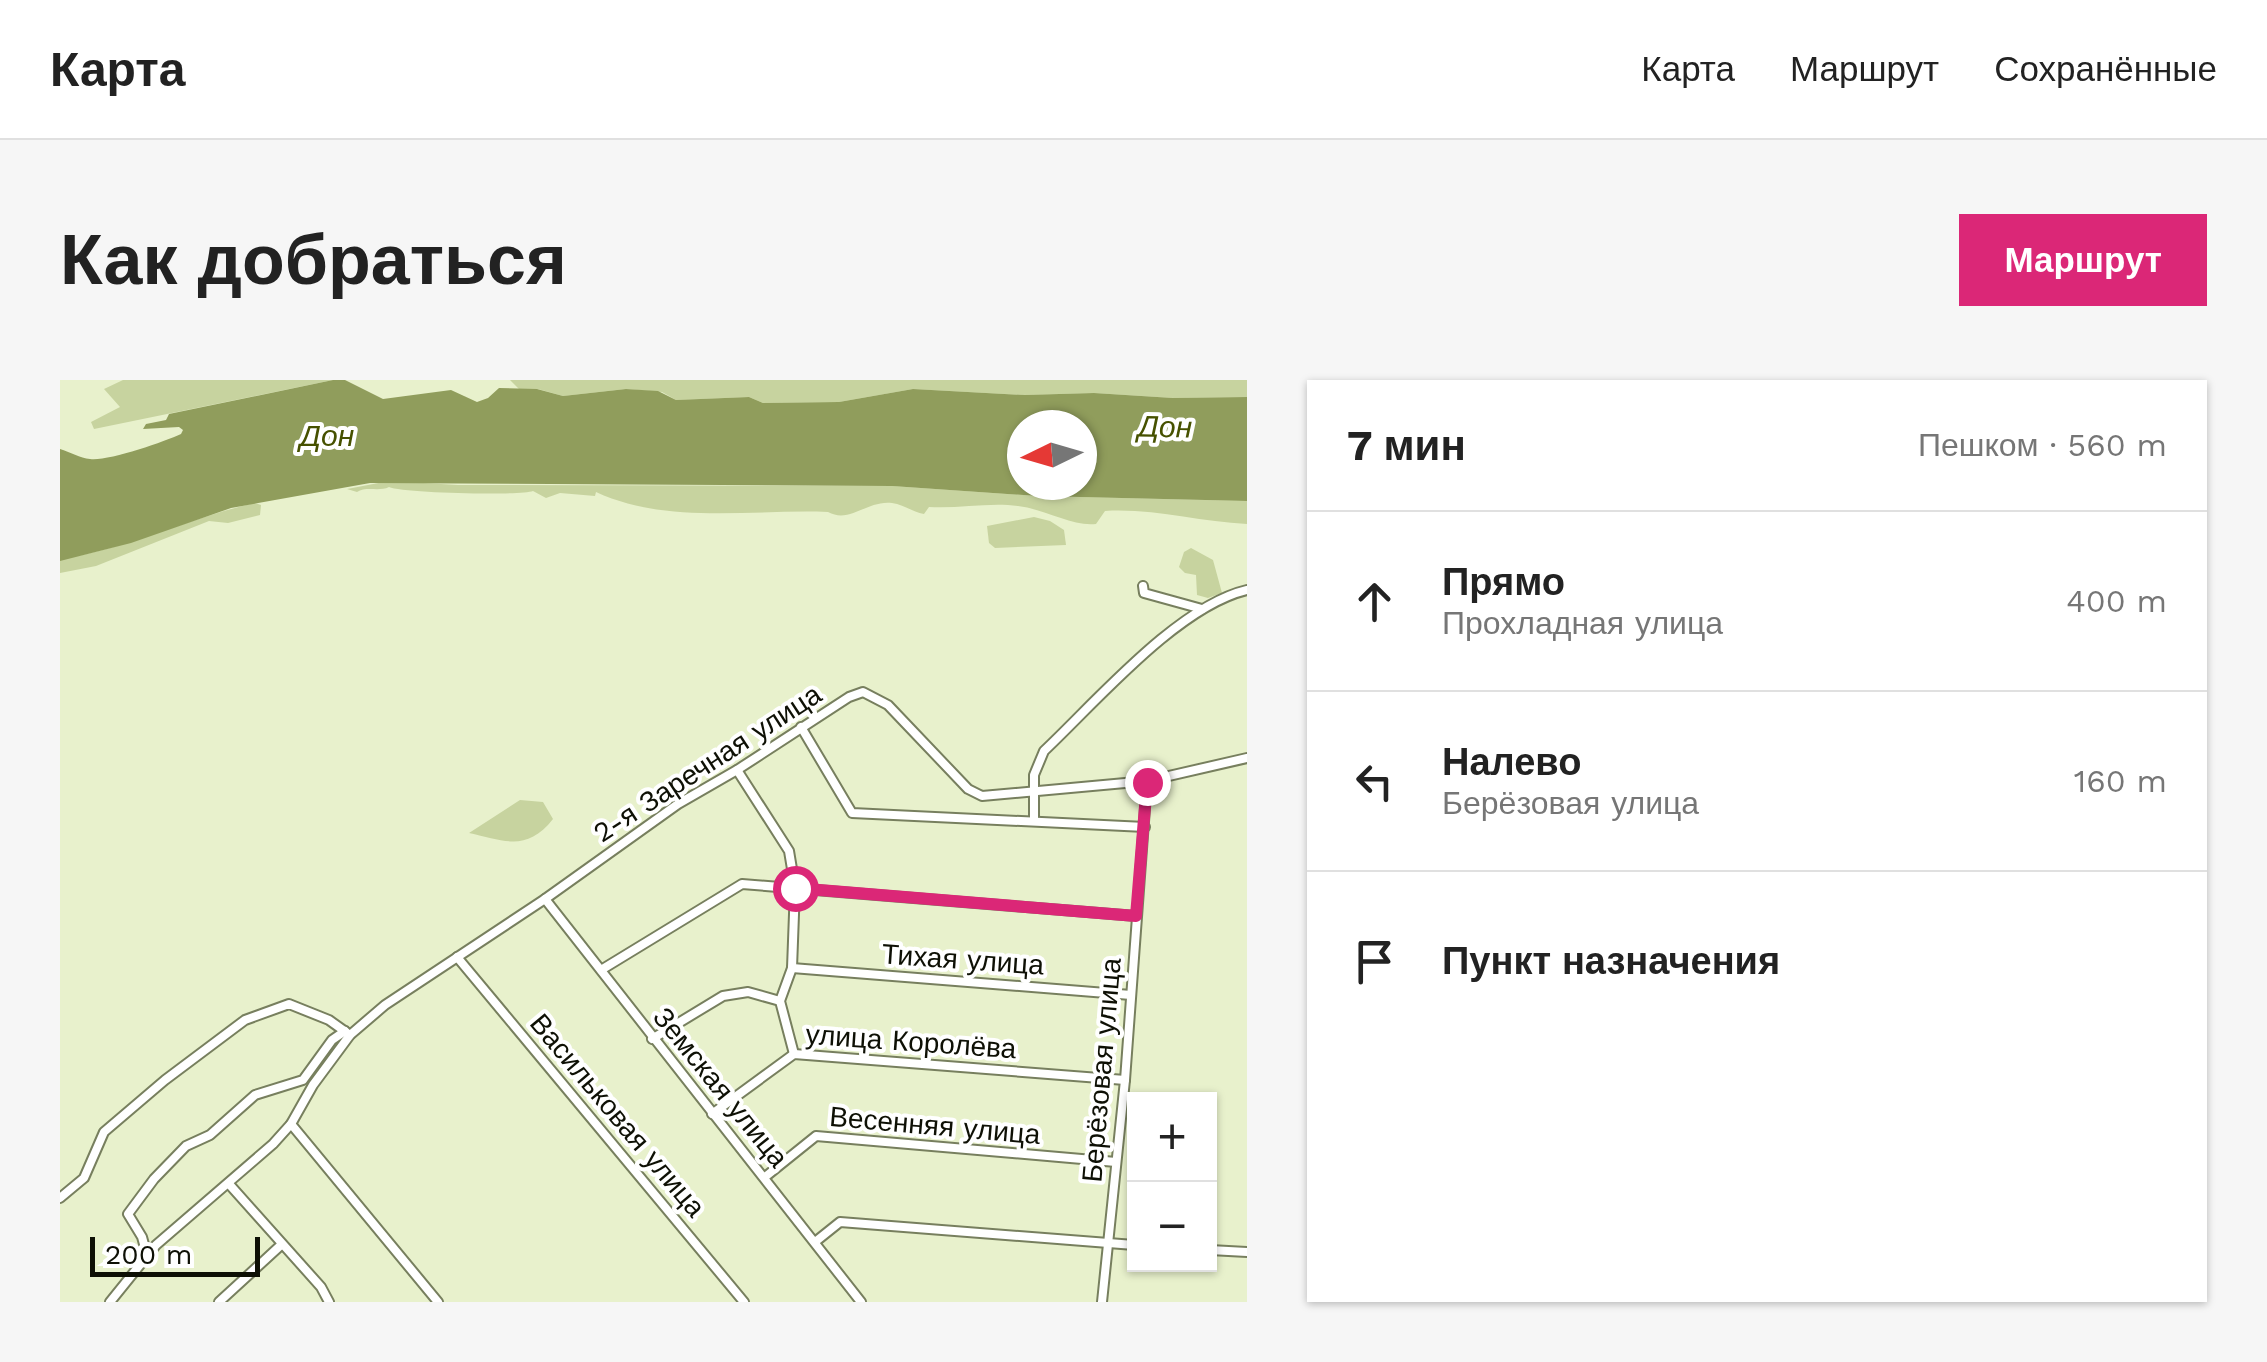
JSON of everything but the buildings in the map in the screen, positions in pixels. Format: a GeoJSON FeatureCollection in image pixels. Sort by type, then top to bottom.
{"type":"FeatureCollection","features":[{"type":"Feature","properties":{"kind":"street"},"geometry":{"type":"LineString","coordinates":[[1144,586],[1144,594],[1202,610]]}},
{"type":"Feature","properties":{"kind":"street"},"geometry":{"type":"LineString","coordinates":[[1034,821],[1034,775],[1044,752],[1164,637],[1202,610],[1247,590]]}},
{"type":"Feature","properties":{"kind":"street","name":"2-я Заречная улица"},"geometry":{"type":"LineString","coordinates":[[347,1033],[545,900],[678,804],[738,770],[848,697],[863,692],[888,705],[968,789],[982,796],[1147,782],[1247,758]]}},
{"type":"Feature","properties":{"kind":"street"},"geometry":{"type":"LineString","coordinates":[[802,727],[852,813],[1145,828]]}},
{"type":"Feature","properties":{"kind":"street"},"geometry":{"type":"LineString","coordinates":[[738,770],[789,851],[795,888],[792,968],[780,1001],[794,1054]]}},
{"type":"Feature","properties":{"kind":"street","name":"Берёзовая улица"},"geometry":{"type":"LineString","coordinates":[[1102,1302],[1125,1080],[1147,782]]}},
{"type":"Feature","properties":{"kind":"street"},"geometry":{"type":"LineString","coordinates":[[601,970],[742,884],[1136,916]]}},
{"type":"Feature","properties":{"kind":"street","name":"Земская улица"},"geometry":{"type":"LineString","coordinates":[[545,900],[861,1302]]}},
{"type":"Feature","properties":{"kind":"street","name":"Васильковая улица"},"geometry":{"type":"LineString","coordinates":[[457,957],[744,1302]]}},
{"type":"Feature","properties":{"kind":"street","name":"Тихая улица"},"geometry":{"type":"LineString","coordinates":[[792,968],[1131,995]]}},
{"type":"Feature","properties":{"kind":"street"},"geometry":{"type":"LineString","coordinates":[[652,1039],[723,996],[748,992],[780,1001]]}},
{"type":"Feature","properties":{"kind":"street"},"geometry":{"type":"LineString","coordinates":[[60,1198],[84,1178],[104,1132],[245,1020],[289,1004],[305,1008],[347,1033]]}},
{"type":"Feature","properties":{"kind":"street"},"geometry":{"type":"LineString","coordinates":[[110,1302],[147,1255],[291,1124],[347,1033]]}},
{"type":"Feature","properties":{"kind":"street"},"geometry":{"type":"LineString","coordinates":[[147,1255],[142,1237],[128,1214],[154,1179],[186,1146],[210,1135],[255,1095],[303,1080],[332,1040],[347,1033]]}},
{"type":"Feature","properties":{"kind":"street","name":"улица Королёва"},"geometry":{"type":"LineString","coordinates":[[712,1114],[794,1054],[1125,1080]]}},
{"type":"Feature","properties":{"kind":"street"},"geometry":{"type":"LineString","coordinates":[[291,1124],[438,1302]]}},
{"type":"Feature","properties":{"kind":"street","name":"Весенняя улица"},"geometry":{"type":"LineString","coordinates":[[765,1177],[816,1136],[1116,1162]]}},
{"type":"Feature","properties":{"kind":"street"},"geometry":{"type":"LineString","coordinates":[[229,1184],[329,1302]]}},
{"type":"Feature","properties":{"kind":"street"},"geometry":{"type":"LineString","coordinates":[[815,1242],[840,1222],[1127,1244]]}},
{"type":"Feature","properties":{"kind":"street"},"geometry":{"type":"LineString","coordinates":[[219,1302],[281,1245]]}},
{"type":"Feature","properties":{"kind":"street"},"geometry":{"type":"LineString","coordinates":[[1217,1250],[1247,1252]]}},
{"type":"Feature","properties":{"kind":"shaded area"},"geometry":{"type":"Polygon","coordinates":[[[123,380],[333,380],[94,429],[91,422],[120,407],[104,389],[123,380]]]}},
{"type":"Feature","properties":{"kind":"shaded area"},"geometry":{"type":"Polygon","coordinates":[[[510,380],[1247,380],[1247,397],[1025,395],[913,389],[839,402],[763,403],[749,397],[676,400],[662,392],[626,389],[563,396],[519,389],[510,380]]]}},
{"type":"Feature","properties":{"kind":"shaded area"},"geometry":{"type":"Polygon","coordinates":[[[389,481],[458,485],[892,486],[1007,494],[1007,500],[1247,501],[1247,524],[1105,511],[1096,524],[1087,524],[1007,505],[929,507],[924,514],[892,503],[844,515],[681,512],[652,509],[596,492],[595,496],[560,493],[546,498],[533,491],[485,494],[389,487],[357,492],[347,489],[389,481]]]}},
{"type":"Feature","properties":{"kind":"shaded area"},"geometry":{"type":"Polygon","coordinates":[[[255,503],[261,505],[260,515],[228,523],[209,521],[96,566],[60,573],[60,559],[255,503]]]}},
{"type":"Feature","properties":{"kind":"shaded area"},"geometry":{"type":"Polygon","coordinates":[[[1034,517],[1064,530],[1066,545],[995,548],[989,543],[987,526],[1034,517]]]}},
{"type":"Feature","properties":{"kind":"shaded area"},"geometry":{"type":"Polygon","coordinates":[[[1191,548],[1213,560],[1222,593],[1208,598],[1197,595],[1196,575],[1179,567],[1184,552],[1191,548]]]}},
{"type":"Feature","properties":{"kind":"shaded area"},"geometry":{"type":"Polygon","coordinates":[[[520,800],[543,802],[553,819],[524,840],[505,841],[469,833],[520,800]]]}},
{"type":"Feature","properties":{"kind":"water","name":"Дон"},"geometry":{"type":"Polygon","coordinates":[[[333,380],[345,380],[383,399],[451,390],[477,402],[499,388],[537,389],[563,396],[626,389],[658,391],[676,400],[749,397],[763,403],[839,402],[913,389],[1025,395],[1247,397],[1247,501],[1097,497],[1097,410],[1007,410],[1007,494],[892,486],[370,483],[231,508],[131,543],[60,561],[60,449],[98,459],[121,455],[181,434],[183,430],[179,427],[143,429],[146,424],[166,420],[169,414],[333,380]]]}},
{"type":"Feature","properties":{"kind":"route"},"geometry":{"type":"LineString","coordinates":[[795,888],[1136,916],[1147,782]]}}]}
